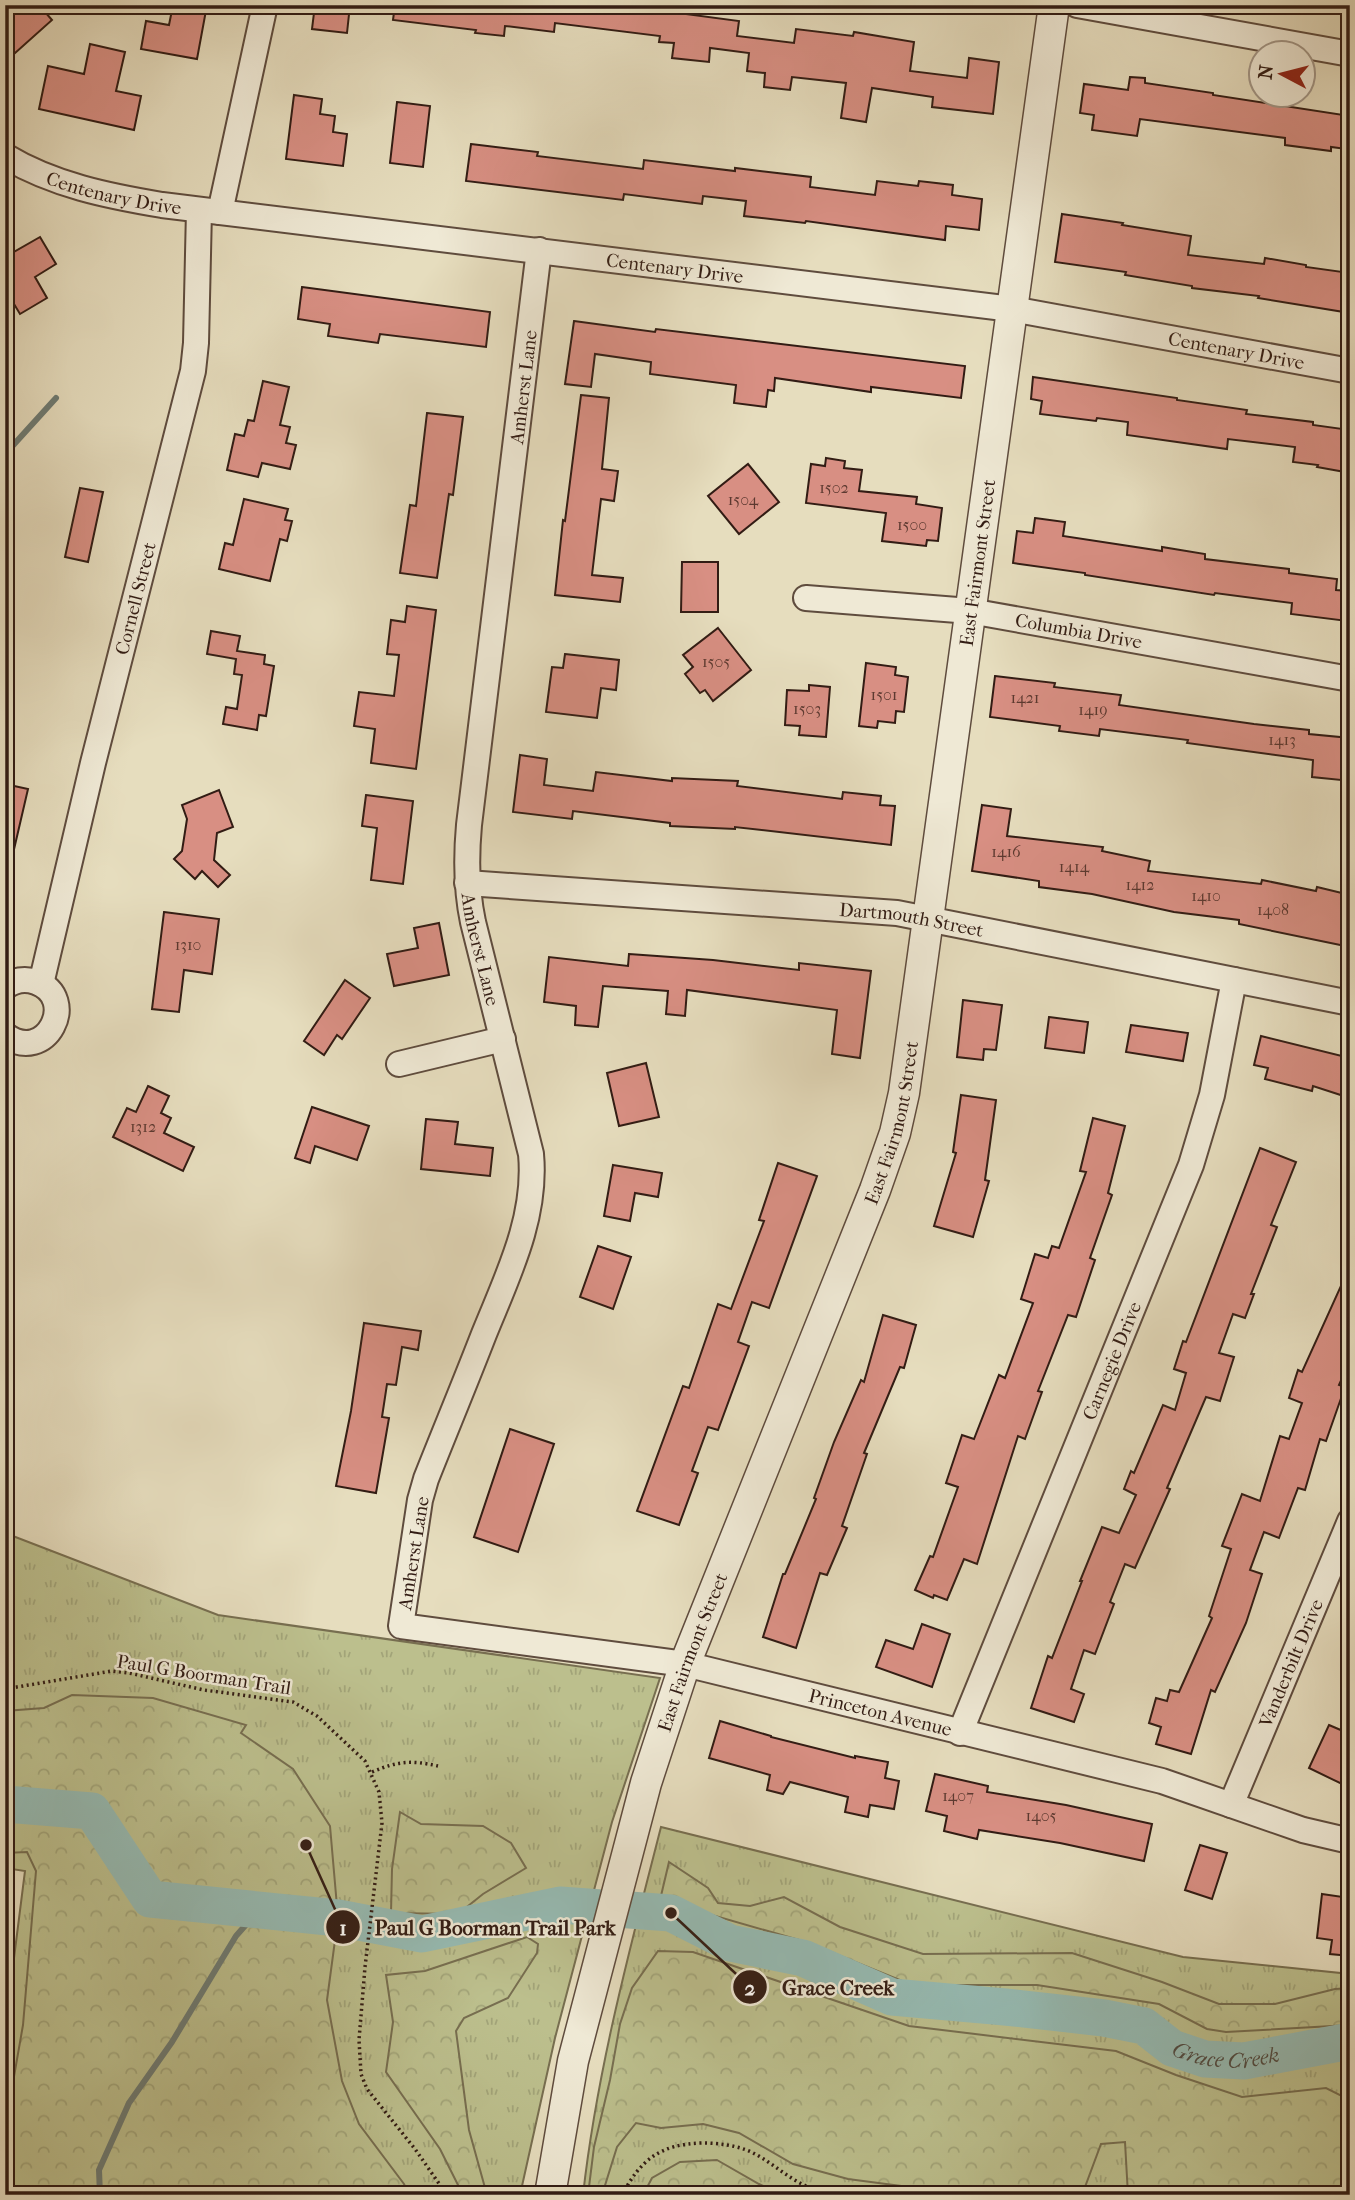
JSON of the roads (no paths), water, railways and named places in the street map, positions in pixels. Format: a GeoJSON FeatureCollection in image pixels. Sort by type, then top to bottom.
{"type":"FeatureCollection","features":[{"type":"Feature","properties":{"kind":"street","name":"Cornell Street"},"geometry":{"type":"LineString","coordinates":[[41,984],[93,763],[193,371],[209,211],[265,5]]}},
{"type":"Feature","properties":{"kind":"street","name":"East Fairmont Street"},"geometry":{"type":"LineString","coordinates":[[550,2195],[569,2081],[630,1836],[685,1664],[889,1150],[907,1079],[1054,5]]}},
{"type":"Feature","properties":{"kind":"street"},"geometry":{"type":"LineString","coordinates":[[1077,5],[1350,54]]}},
{"type":"Feature","properties":{"kind":"street","name":"Centenary Drive"},"geometry":{"type":"LineString","coordinates":[[5,156],[44,176],[80,188],[148,203],[1012,309],[1350,371]]}},
{"type":"Feature","properties":{"kind":"street","name":"Amherst Lane"},"geometry":{"type":"LineString","coordinates":[[401,1626],[416,1520],[423,1490],[513,1262],[528,1207],[531,1179],[531,1154],[475,931],[467,883],[469,825],[539,250]]}},
{"type":"Feature","properties":{"kind":"street","name":"Columbia Drive"},"geometry":{"type":"LineString","coordinates":[[806,598],[970,611],[1350,679]]}},
{"type":"Feature","properties":{"kind":"street","name":"Dartmouth Street"},"geometry":{"type":"LineString","coordinates":[[467,883],[886,911],[1350,1003]]}},
{"type":"Feature","properties":{"kind":"street"},"geometry":{"type":"LineString","coordinates":[[5,987],[21,980],[32,980],[41,984],[55,999],[56,1019],[52,1028],[37,1041],[17,1042],[5,1035]]}},
{"type":"Feature","properties":{"kind":"street","name":"Carnegie Drive"},"geometry":{"type":"LineString","coordinates":[[960,1733],[1191,1165],[1212,1095],[1234,980]]}},
{"type":"Feature","properties":{"kind":"street"},"geometry":{"type":"LineString","coordinates":[[399,1064],[503,1039]]}},
{"type":"Feature","properties":{"kind":"street","name":"Vanderbilt Drive"},"geometry":{"type":"LineString","coordinates":[[1231,1805],[1350,1521]]}},
{"type":"Feature","properties":{"kind":"street","name":"Princeton Avenue"},"geometry":{"type":"LineString","coordinates":[[401,1626],[685,1664],[1162,1781],[1315,1834],[1350,1841]]}},
{"type":"Feature","properties":{"kind":"waterway"},"geometry":{"type":"LineString","coordinates":[[5,460],[7,452],[56,398]]}},
{"type":"Feature","properties":{"kind":"waterway","name":"Grace Creek"},"geometry":{"type":"LineString","coordinates":[[5,1804],[92,1811],[150,1899],[338,1918],[422,1934],[560,1905],[671,1913],[730,1943],[803,1958],[892,1997],[1104,2018],[1144,2026],[1172,2048],[1205,2059],[1244,2061],[1350,2041]]}},
{"type":"Feature","properties":{"kind":"waterway"},"geometry":{"type":"LineString","coordinates":[[100,2195],[99,2170],[129,2103],[172,2042],[236,1936],[259,1910]]}},
{"type":"Feature","properties":{"kind":"place","name":"Paul G Boorman Trail Park"},"geometry":{"type":"Point","coordinates":[306,1845]}},
{"type":"Feature","properties":{"kind":"place","name":"Grace Creek"},"geometry":{"type":"Point","coordinates":[671,1913]}}]}
